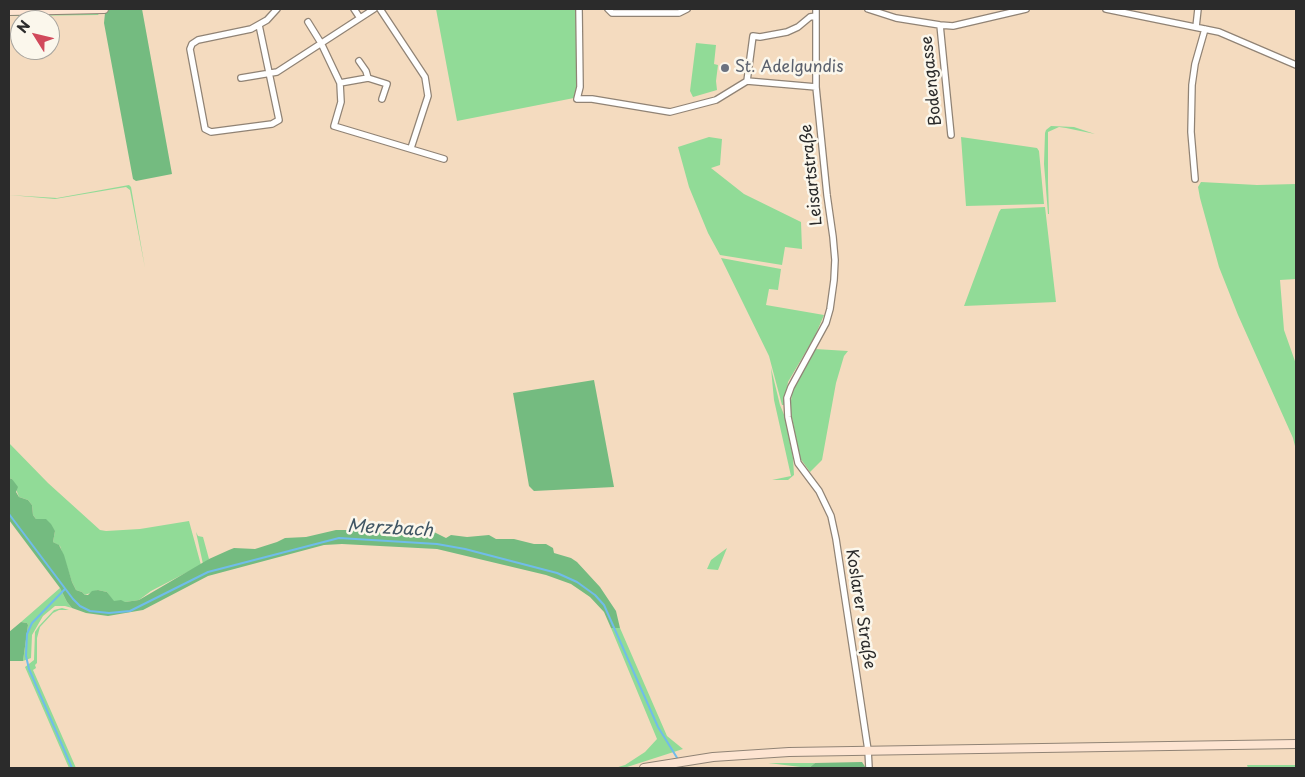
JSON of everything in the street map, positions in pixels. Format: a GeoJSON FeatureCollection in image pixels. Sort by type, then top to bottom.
{"type":"FeatureCollection","features":[{"type":"Feature","properties":{"kind":"main road"},"geometry":{"type":"LineString","coordinates":[[9,11],[104,9]]}},
{"type":"Feature","properties":{"kind":"main road"},"geometry":{"type":"LineString","coordinates":[[644,768],[750,754],[868,750],[1296,744]]}},
{"type":"Feature","properties":{"kind":"street"},"geometry":{"type":"LineString","coordinates":[[259,25],[279,120],[272,124],[211,132],[205,129],[203,124],[190,49],[192,44],[198,40],[251,29],[273,16],[277,9]]}},
{"type":"Feature","properties":{"kind":"street"},"geometry":{"type":"LineString","coordinates":[[354,9],[360,18]]}},
{"type":"Feature","properties":{"kind":"street"},"geometry":{"type":"LineString","coordinates":[[241,78],[269,75],[277,72],[374,9]]}},
{"type":"Feature","properties":{"kind":"street"},"geometry":{"type":"LineString","coordinates":[[380,9],[425,77],[428,96],[411,148]]}},
{"type":"Feature","properties":{"kind":"street"},"geometry":{"type":"LineString","coordinates":[[579,9],[580,87],[576,99],[592,99],[670,112],[716,100],[747,81],[816,87]]}},
{"type":"Feature","properties":{"kind":"street"},"geometry":{"type":"LineString","coordinates":[[610,11],[679,14],[687,9]]}},
{"type":"Feature","properties":{"kind":"street","name":"Leisartstraße"},"geometry":{"type":"LineString","coordinates":[[798,463],[788,417],[788,398],[795,377],[820,335],[830,310],[835,260],[816,87],[816,9]]}},
{"type":"Feature","properties":{"kind":"street"},"geometry":{"type":"LineString","coordinates":[[868,9],[896,18],[953,26],[1026,9]]}},
{"type":"Feature","properties":{"kind":"street"},"geometry":{"type":"LineString","coordinates":[[1106,9],[1219,32],[1296,65]]}},
{"type":"Feature","properties":{"kind":"street"},"geometry":{"type":"LineString","coordinates":[[1196,27],[1198,9]]}},
{"type":"Feature","properties":{"kind":"street"},"geometry":{"type":"LineString","coordinates":[[747,81],[753,36],[760,37],[787,32],[798,27],[810,17],[816,16]]}},
{"type":"Feature","properties":{"kind":"street"},"geometry":{"type":"LineString","coordinates":[[308,22],[321,43],[340,83],[341,102],[334,126],[444,159]]}},
{"type":"Feature","properties":{"kind":"street","name":"Bodengasse"},"geometry":{"type":"LineString","coordinates":[[940,25],[951,135]]}},
{"type":"Feature","properties":{"kind":"street"},"geometry":{"type":"LineString","coordinates":[[1195,179],[1191,132],[1192,85],[1195,64],[1205,29]]}},
{"type":"Feature","properties":{"kind":"street"},"geometry":{"type":"LineString","coordinates":[[359,61],[366,71],[368,78]]}},
{"type":"Feature","properties":{"kind":"street"},"geometry":{"type":"LineString","coordinates":[[340,83],[368,78],[387,84],[382,99]]}},
{"type":"Feature","properties":{"kind":"street","name":"Koslarer Straße"},"geometry":{"type":"LineString","coordinates":[[798,463],[819,491],[831,516],[868,750],[868,768]]}},
{"type":"Feature","properties":{"kind":"green space"},"geometry":{"type":"Polygon","coordinates":[[[142,9],[172,174],[136,181],[133,179],[104,23],[105,13],[109,10],[142,9]]]}},
{"type":"Feature","properties":{"kind":"green space"},"geometry":{"type":"Polygon","coordinates":[[[436,9],[577,9],[579,88],[574,98],[457,121],[436,9]]]}},
{"type":"Feature","properties":{"kind":"green space"},"geometry":{"type":"Polygon","coordinates":[[[95,12],[99,15],[60,15],[60,13],[95,12]]]}},
{"type":"Feature","properties":{"kind":"green space"},"geometry":{"type":"Polygon","coordinates":[[[696,43],[716,45],[714,64],[718,65],[717,90],[693,97],[690,91],[696,43]]]}},
{"type":"Feature","properties":{"kind":"green space"},"geometry":{"type":"Polygon","coordinates":[[[1051,126],[1074,127],[1095,134],[1059,127],[1048,132],[1048,214],[1044,164],[1045,133],[1051,126]]]}},
{"type":"Feature","properties":{"kind":"green space"},"geometry":{"type":"Polygon","coordinates":[[[709,137],[722,139],[720,165],[711,168],[744,194],[801,222],[802,249],[785,247],[782,265],[720,255],[708,233],[689,187],[678,147],[709,137]]]}},
{"type":"Feature","properties":{"kind":"green space"},"geometry":{"type":"Polygon","coordinates":[[[961,137],[1037,148],[1039,151],[1044,204],[966,206],[961,137]]]}},
{"type":"Feature","properties":{"kind":"green space"},"geometry":{"type":"Polygon","coordinates":[[[1201,182],[1257,185],[1296,184],[1296,279],[1280,280],[1284,330],[1296,364],[1296,450],[1293,438],[1238,315],[1219,267],[1200,198],[1198,187],[1201,182]]]}},
{"type":"Feature","properties":{"kind":"green space"},"geometry":{"type":"Polygon","coordinates":[[[129,185],[131,187],[145,268],[130,190],[126,187],[55,199],[9,195],[57,198],[129,185]]]}},
{"type":"Feature","properties":{"kind":"green space"},"geometry":{"type":"Polygon","coordinates":[[[1045,207],[1056,302],[964,306],[1001,209],[1045,207]]]}},
{"type":"Feature","properties":{"kind":"green space"},"geometry":{"type":"Polygon","coordinates":[[[721,258],[781,269],[778,290],[769,289],[766,305],[824,315],[815,336],[788,382],[784,405],[782,405],[769,356],[721,258]]]}},
{"type":"Feature","properties":{"kind":"green space"},"geometry":{"type":"Polygon","coordinates":[[[815,349],[848,351],[844,356],[836,383],[822,460],[810,472],[800,458],[790,408],[796,381],[815,349]]]}},
{"type":"Feature","properties":{"kind":"green space"},"geometry":{"type":"Polygon","coordinates":[[[771,368],[780,405],[785,417],[793,458],[794,475],[788,480],[772,480],[791,476],[774,400],[771,368]]]}},
{"type":"Feature","properties":{"kind":"green space"},"geometry":{"type":"Polygon","coordinates":[[[594,380],[614,487],[534,491],[529,486],[513,393],[594,380]]]}},
{"type":"Feature","properties":{"kind":"green space"},"geometry":{"type":"Polygon","coordinates":[[[9,443],[48,483],[100,530],[140,529],[189,521],[201,565],[151,591],[139,600],[113,601],[107,592],[98,590],[85,595],[76,590],[60,546],[53,542],[55,531],[36,519],[33,515],[32,505],[28,500],[19,497],[12,479],[9,478],[9,443]]]}},
{"type":"Feature","properties":{"kind":"green space"},"geometry":{"type":"Polygon","coordinates":[[[9,478],[18,487],[16,492],[19,497],[28,500],[32,505],[33,515],[36,519],[46,519],[51,524],[55,531],[53,542],[59,545],[64,555],[72,582],[76,590],[85,595],[98,590],[107,592],[114,601],[139,600],[209,559],[234,548],[255,549],[285,538],[306,537],[336,530],[385,533],[395,530],[410,533],[416,531],[428,534],[434,532],[446,538],[451,535],[467,537],[489,535],[496,539],[514,539],[534,544],[546,544],[553,548],[554,553],[571,558],[577,562],[600,587],[616,611],[620,628],[611,628],[604,612],[590,597],[571,584],[546,575],[437,549],[342,544],[324,545],[208,576],[143,610],[108,616],[86,613],[72,608],[67,602],[60,588],[9,520],[9,478]]]}},
{"type":"Feature","properties":{"kind":"green space"},"geometry":{"type":"Polygon","coordinates":[[[196,532],[198,536],[203,537],[209,559],[203,564],[196,532]]]}},
{"type":"Feature","properties":{"kind":"green space"},"geometry":{"type":"Polygon","coordinates":[[[727,548],[718,570],[707,569],[711,560],[727,548]]]}},
{"type":"Feature","properties":{"kind":"green space"},"geometry":{"type":"Polygon","coordinates":[[[60,588],[72,608],[55,606],[43,616],[32,635],[31,658],[23,661],[28,625],[21,622],[60,588]]]}},
{"type":"Feature","properties":{"kind":"green space"},"geometry":{"type":"Polygon","coordinates":[[[62,608],[69,610],[59,610],[53,613],[40,627],[37,638],[37,663],[35,665],[36,668],[33,670],[76,768],[69,768],[25,667],[34,660],[35,632],[54,610],[62,608]]]}},
{"type":"Feature","properties":{"kind":"green space"},"geometry":{"type":"Polygon","coordinates":[[[21,622],[28,625],[23,661],[9,661],[9,632],[21,622]]]}},
{"type":"Feature","properties":{"kind":"green space"},"geometry":{"type":"Polygon","coordinates":[[[611,628],[620,628],[667,736],[683,749],[624,768],[615,768],[625,765],[645,752],[657,739],[611,628]]]}},
{"type":"Feature","properties":{"kind":"green space"},"geometry":{"type":"Polygon","coordinates":[[[862,762],[866,768],[809,768],[815,763],[862,762]]]}},
{"type":"Feature","properties":{"kind":"green space"},"geometry":{"type":"Polygon","coordinates":[[[768,763],[815,763],[809,768],[768,763]]]}},
{"type":"Feature","properties":{"kind":"green space"},"geometry":{"type":"Polygon","coordinates":[[[1247,765],[1295,765],[1296,768],[1248,768],[1247,765]]]}},
{"type":"Feature","properties":{"kind":"waterway","name":"Merzbach"},"geometry":{"type":"LineString","coordinates":[[9,514],[73,599],[80,606],[90,611],[109,613],[130,611],[208,572],[339,538],[437,544],[465,549],[557,573],[577,582],[595,595],[604,605],[658,727],[679,761]]}},
{"type":"Feature","properties":{"kind":"waterway"},"geometry":{"type":"LineString","coordinates":[[65,589],[32,623],[27,634],[26,656],[29,669],[72,768]]}},
{"type":"Feature","properties":{"kind":"place","name":"St. Adelgundis"},"geometry":{"type":"Point","coordinates":[725,68]}}]}
